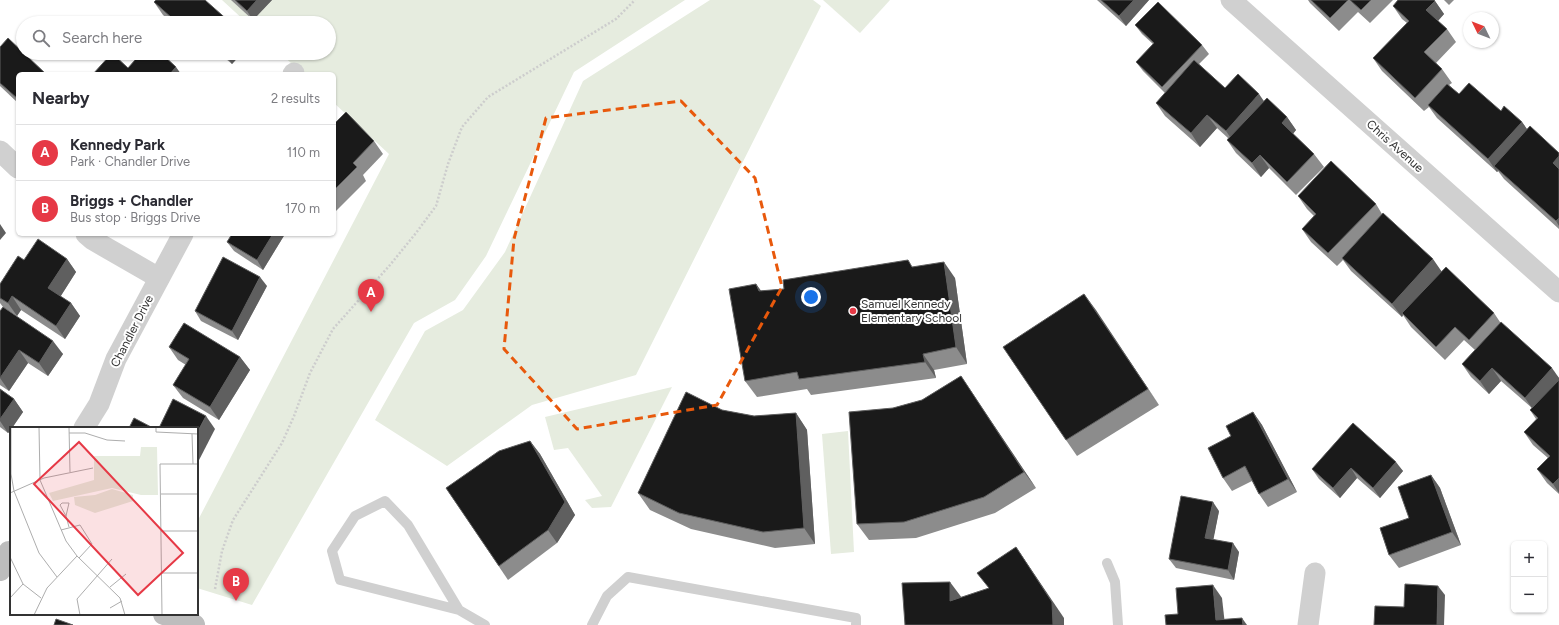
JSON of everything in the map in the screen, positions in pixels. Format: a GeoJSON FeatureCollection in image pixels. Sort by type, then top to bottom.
{"type":"FeatureCollection","features":[{"type":"Feature","properties":{"kind":"street","name":"Chris Avenue"},"geometry":{"type":"LineString","coordinates":[[1239,3],[1559,292]]}},
{"type":"Feature","properties":{"kind":"street"},"geometry":{"type":"LineString","coordinates":[[0,151],[16,166]]}},
{"type":"Feature","properties":{"kind":"street"},"geometry":{"type":"LineString","coordinates":[[88,236],[92,240],[159,278]]}},
{"type":"Feature","properties":{"kind":"street","name":"Chandler Drive"},"geometry":{"type":"LineString","coordinates":[[85,427],[99,404],[116,359],[182,236]]}},
{"type":"Feature","properties":{"kind":"street"},"geometry":{"type":"LineString","coordinates":[[1308,625],[1315,573]]}},
{"type":"Feature","properties":{"kind":"street"},"geometry":{"type":"LineString","coordinates":[[167,615],[194,625]]}},
{"type":"Feature","properties":{"kind":"lane"},"geometry":{"type":"LineString","coordinates":[[459,610],[408,525],[385,501],[355,516],[332,551],[340,580],[459,610],[485,625]]}},
{"type":"Feature","properties":{"kind":"lane"},"geometry":{"type":"LineString","coordinates":[[1107,563],[1115,582],[1118,625]]}},
{"type":"Feature","properties":{"kind":"lane"},"geometry":{"type":"LineString","coordinates":[[592,625],[607,596],[628,577],[856,618],[856,625]]}},
{"type":"Feature","properties":{"kind":"path"},"geometry":{"type":"LineString","coordinates":[[214,589],[222,551],[233,520],[282,443],[310,373],[333,329],[390,265],[436,206],[448,164],[462,127],[488,97],[616,19],[635,0]]}},
{"type":"Feature","properties":{"kind":"highlighted area"},"geometry":{"type":"Polygon","coordinates":[[[681,101],[755,178],[782,287],[717,405],[577,429],[504,349],[514,239],[546,118],[681,101]]]}},
{"type":"Feature","properties":{"kind":"shaded area"},"geometry":{"type":"Polygon","coordinates":[[[222,0],[685,0],[574,72],[486,256],[455,300],[414,323],[252,605],[198,588],[198,520],[389,154],[336,105],[336,72],[301,72],[288,60],[336,60],[336,16],[239,16],[222,0]]]}},
{"type":"Feature","properties":{"kind":"shaded area"},"geometry":{"type":"Polygon","coordinates":[[[710,0],[813,0],[821,6],[636,375],[532,405],[447,466],[375,420],[425,331],[463,310],[505,252],[583,81],[710,0]]]}},
{"type":"Feature","properties":{"kind":"shaded area"},"geometry":{"type":"Polygon","coordinates":[[[823,0],[890,0],[860,33],[823,0]]]}},
{"type":"Feature","properties":{"kind":"shaded area"},"geometry":{"type":"Polygon","coordinates":[[[672,387],[611,507],[592,508],[585,500],[602,496],[568,448],[554,450],[545,417],[672,387]]]}},
{"type":"Feature","properties":{"kind":"shaded area"},"geometry":{"type":"Polygon","coordinates":[[[848,431],[854,552],[831,554],[822,434],[848,431]]]}},
{"type":"Feature","properties":{"kind":"building"},"geometry":{"type":"Polygon","coordinates":[[[156,0],[205,0],[223,16],[170,16],[154,2],[156,0]]]}},
{"type":"Feature","properties":{"kind":"building"},"geometry":{"type":"Polygon","coordinates":[[[235,0],[257,0],[247,11],[235,0]]]}},
{"type":"Feature","properties":{"kind":"building"},"geometry":{"type":"Polygon","coordinates":[[[1101,0],[1134,0],[1119,16],[1101,0]]]}},
{"type":"Feature","properties":{"kind":"building"},"geometry":{"type":"Polygon","coordinates":[[[1311,0],[1348,0],[1330,18],[1311,0]]]}},
{"type":"Feature","properties":{"kind":"building"},"geometry":{"type":"Polygon","coordinates":[[[1350,0],[1371,0],[1361,10],[1350,0]]]}},
{"type":"Feature","properties":{"kind":"building"},"geometry":{"type":"Polygon","coordinates":[[[1398,0],[1434,0],[1435,1],[1426,10],[1447,29],[1424,52],[1442,69],[1415,98],[1373,58],[1409,21],[1393,6],[1398,0]]]}},
{"type":"Feature","properties":{"kind":"building"},"geometry":{"type":"Polygon","coordinates":[[[1158,2],[1202,45],[1162,87],[1136,62],[1154,43],[1135,25],[1158,2]]]}},
{"type":"Feature","properties":{"kind":"building"},"geometry":{"type":"Polygon","coordinates":[[[8,38],[16,46],[16,60],[31,60],[44,72],[16,72],[16,97],[0,83],[0,47],[8,38]]]}},
{"type":"Feature","properties":{"kind":"building"},"geometry":{"type":"Polygon","coordinates":[[[106,60],[119,60],[128,68],[135,60],[168,60],[176,67],[172,72],[95,72],[106,60]]]}},
{"type":"Feature","properties":{"kind":"building"},"geometry":{"type":"Polygon","coordinates":[[[1194,60],[1225,88],[1238,74],[1259,94],[1226,131],[1207,115],[1191,133],[1156,103],[1194,60]]]}},
{"type":"Feature","properties":{"kind":"building"},"geometry":{"type":"Polygon","coordinates":[[[1469,83],[1501,111],[1504,106],[1522,122],[1488,159],[1428,105],[1447,84],[1459,94],[1469,83]]]}},
{"type":"Feature","properties":{"kind":"building"},"geometry":{"type":"Polygon","coordinates":[[[1267,98],[1287,117],[1282,123],[1314,154],[1287,182],[1260,155],[1252,163],[1227,140],[1267,98]]]}},
{"type":"Feature","properties":{"kind":"building"},"geometry":{"type":"Polygon","coordinates":[[[346,112],[374,141],[353,163],[357,167],[336,188],[336,122],[346,112]]]}},
{"type":"Feature","properties":{"kind":"building"},"geometry":{"type":"Polygon","coordinates":[[[1530,126],[1559,153],[1559,156],[1553,163],[1559,169],[1559,218],[1556,221],[1494,166],[1530,126]]]}},
{"type":"Feature","properties":{"kind":"building"},"geometry":{"type":"Polygon","coordinates":[[[1331,161],[1376,204],[1328,253],[1302,229],[1316,214],[1298,196],[1331,161]]]}},
{"type":"Feature","properties":{"kind":"building"},"geometry":{"type":"Polygon","coordinates":[[[1383,213],[1433,259],[1392,304],[1342,258],[1383,213]]]}},
{"type":"Feature","properties":{"kind":"building"},"geometry":{"type":"Polygon","coordinates":[[[231,236],[272,236],[257,260],[227,242],[231,236]]]}},
{"type":"Feature","properties":{"kind":"building"},"geometry":{"type":"Polygon","coordinates":[[[38,239],[67,259],[48,288],[71,303],[56,326],[12,296],[8,303],[0,298],[0,284],[18,256],[24,260],[38,239]]]}},
{"type":"Feature","properties":{"kind":"building"},"geometry":{"type":"Polygon","coordinates":[[[223,257],[260,277],[232,331],[195,311],[223,257]]]}},
{"type":"Feature","properties":{"kind":"building"},"geometry":{"type":"Polygon","coordinates":[[[908,260],[912,267],[944,262],[956,347],[923,354],[925,362],[799,379],[797,372],[745,381],[729,289],[756,284],[759,291],[784,289],[783,280],[908,260]]]}},
{"type":"Feature","properties":{"kind":"building"},"geometry":{"type":"Polygon","coordinates":[[[1446,267],[1494,313],[1469,340],[1455,327],[1436,347],[1402,313],[1446,267]]]}},
{"type":"Feature","properties":{"kind":"building"},"geometry":{"type":"Polygon","coordinates":[[[1084,294],[1148,389],[1066,440],[1003,347],[1084,294]]]}},
{"type":"Feature","properties":{"kind":"building"},"geometry":{"type":"Polygon","coordinates":[[[3,307],[53,341],[39,363],[19,350],[0,378],[0,311],[3,307]]]}},
{"type":"Feature","properties":{"kind":"building"},"geometry":{"type":"Polygon","coordinates":[[[1501,322],[1552,368],[1525,398],[1492,368],[1480,381],[1462,364],[1501,322]]]}},
{"type":"Feature","properties":{"kind":"building"},"geometry":{"type":"Polygon","coordinates":[[[184,323],[240,357],[210,407],[173,385],[189,359],[169,347],[184,323]]]}},
{"type":"Feature","properties":{"kind":"building"},"geometry":{"type":"Polygon","coordinates":[[[961,376],[1024,472],[984,497],[904,522],[857,524],[849,412],[893,408],[922,400],[961,376]]]}},
{"type":"Feature","properties":{"kind":"building"},"geometry":{"type":"Polygon","coordinates":[[[1559,380],[1559,478],[1553,484],[1537,469],[1550,456],[1524,432],[1538,418],[1530,410],[1559,380]]]}},
{"type":"Feature","properties":{"kind":"building"},"geometry":{"type":"Polygon","coordinates":[[[0,389],[14,399],[0,419],[0,389]]]}},
{"type":"Feature","properties":{"kind":"building"},"geometry":{"type":"Polygon","coordinates":[[[686,392],[722,410],[754,416],[796,413],[804,528],[763,532],[679,513],[638,493],[686,392]]]}},
{"type":"Feature","properties":{"kind":"building"},"geometry":{"type":"Polygon","coordinates":[[[173,399],[206,416],[198,431],[198,427],[159,427],[173,399]]]}},
{"type":"Feature","properties":{"kind":"building"},"geometry":{"type":"Polygon","coordinates":[[[1253,412],[1288,479],[1259,494],[1245,466],[1223,478],[1208,448],[1231,436],[1226,426],[1253,412]]]}},
{"type":"Feature","properties":{"kind":"building"},"geometry":{"type":"Polygon","coordinates":[[[134,418],[151,427],[130,427],[134,418]]]}},
{"type":"Feature","properties":{"kind":"building"},"geometry":{"type":"Polygon","coordinates":[[[1353,423],[1396,462],[1373,488],[1351,468],[1333,488],[1312,469],[1353,423]]]}},
{"type":"Feature","properties":{"kind":"building"},"geometry":{"type":"Polygon","coordinates":[[[530,441],[565,502],[548,530],[499,566],[446,488],[499,451],[530,441]]]}},
{"type":"Feature","properties":{"kind":"building"},"geometry":{"type":"Polygon","coordinates":[[[1431,475],[1452,532],[1389,555],[1380,528],[1409,518],[1398,487],[1431,475]]]}},
{"type":"Feature","properties":{"kind":"building"},"geometry":{"type":"Polygon","coordinates":[[[1181,496],[1213,502],[1205,538],[1233,543],[1228,570],[1169,559],[1181,496]]]}},
{"type":"Feature","properties":{"kind":"building"},"geometry":{"type":"Polygon","coordinates":[[[1016,547],[1052,602],[1053,625],[905,625],[902,583],[950,582],[950,601],[989,588],[977,573],[1016,547]]]}},
{"type":"Feature","properties":{"kind":"building"},"geometry":{"type":"Polygon","coordinates":[[[1405,584],[1438,586],[1437,625],[1374,625],[1375,606],[1404,607],[1405,584]]]}},
{"type":"Feature","properties":{"kind":"building"},"geometry":{"type":"Polygon","coordinates":[[[1213,585],[1216,620],[1242,618],[1243,625],[1166,625],[1165,615],[1178,614],[1176,588],[1213,585]]]}},
{"type":"Feature","properties":{"kind":"building"},"geometry":{"type":"Polygon","coordinates":[[[56,619],[73,625],[54,625],[56,619]]]}},
{"type":"Feature","properties":{"kind":"place","name":"Samuel Kennedy Elementary School"},"geometry":{"type":"Point","coordinates":[853,311]}},
{"type":"Feature","properties":{"kind":"place","name":"Kennedy Park"},"geometry":{"type":"Point","coordinates":[371,312]}},
{"type":"Feature","properties":{"kind":"place","name":"Briggs + Chandler"},"geometry":{"type":"Point","coordinates":[236,601]}}]}
